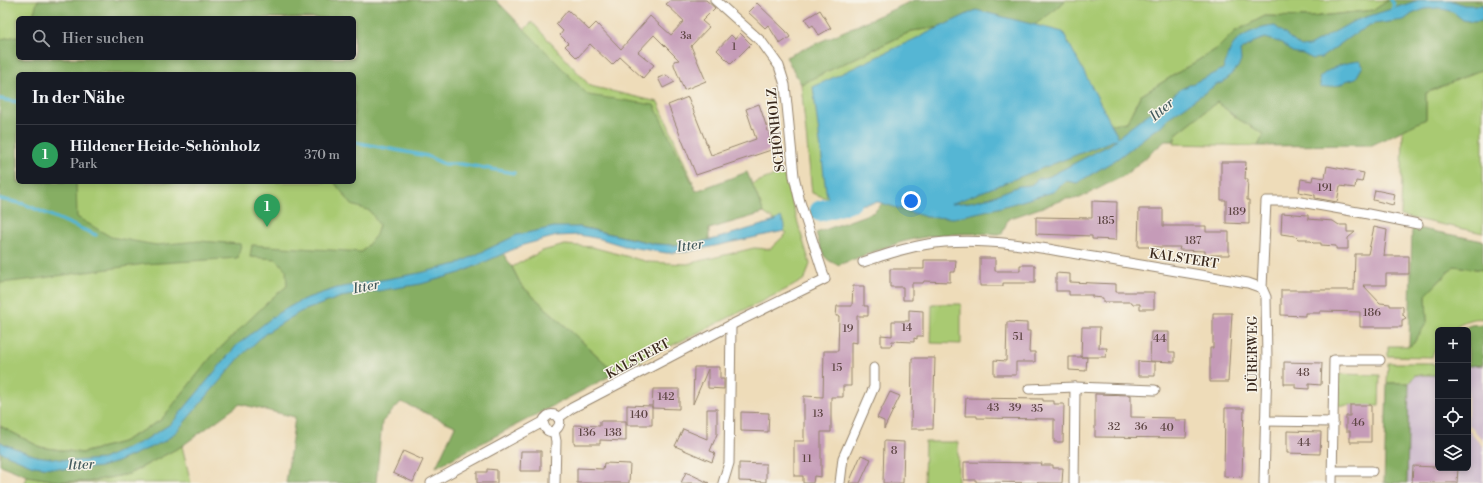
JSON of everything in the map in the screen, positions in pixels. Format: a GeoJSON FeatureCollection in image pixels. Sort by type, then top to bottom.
{"type":"FeatureCollection","features":[{"type":"Feature","properties":{"kind":"street","name":"SCHÖNHOLZ"},"geometry":{"type":"LineString","coordinates":[[715,0],[761,40],[779,66],[785,85],[794,176],[800,202],[825,279]]}},
{"type":"Feature","properties":{"kind":"street"},"geometry":{"type":"LineString","coordinates":[[1262,288],[1266,201],[1295,201],[1418,224]]}},
{"type":"Feature","properties":{"kind":"street","name":"KALSTERT"},"geometry":{"type":"LineString","coordinates":[[863,262],[915,246],[944,242],[986,241],[1027,245],[1251,283],[1262,288]]}},
{"type":"Feature","properties":{"kind":"street","name":"KALSTERT"},"geometry":{"type":"LineString","coordinates":[[431,483],[543,422],[549,415],[554,415],[558,418],[572,408],[731,325],[825,279]]}},
{"type":"Feature","properties":{"kind":"street","name":"DÜRERWEG"},"geometry":{"type":"LineString","coordinates":[[1262,288],[1266,297],[1264,483]]}},
{"type":"Feature","properties":{"kind":"street"},"geometry":{"type":"LineString","coordinates":[[723,483],[728,464],[731,325]]}},
{"type":"Feature","properties":{"kind":"street"},"geometry":{"type":"LineString","coordinates":[[1332,483],[1334,360],[1380,360]]}},
{"type":"Feature","properties":{"kind":"street"},"geometry":{"type":"LineString","coordinates":[[840,483],[843,458],[874,387],[874,368]]}},
{"type":"Feature","properties":{"kind":"street"},"geometry":{"type":"LineString","coordinates":[[1029,389],[1075,387],[1155,390]]}},
{"type":"Feature","properties":{"kind":"street"},"geometry":{"type":"LineString","coordinates":[[1074,483],[1075,387]]}},
{"type":"Feature","properties":{"kind":"street"},"geometry":{"type":"LineString","coordinates":[[543,422],[544,428],[548,431],[554,431],[558,428],[560,423],[558,418]]}},
{"type":"Feature","properties":{"kind":"street"},"geometry":{"type":"LineString","coordinates":[[1265,421],[1333,422]]}},
{"type":"Feature","properties":{"kind":"street"},"geometry":{"type":"LineString","coordinates":[[554,431],[556,441],[555,483]]}},
{"type":"Feature","properties":{"kind":"street"},"geometry":{"type":"LineString","coordinates":[[1332,471],[1372,471]]}},
{"type":"Feature","properties":{"kind":"shaded area"},"geometry":{"type":"Polygon","coordinates":[[[1483,365],[1483,440],[1471,427],[1471,366],[1483,365]]]}},
{"type":"Feature","properties":{"kind":"shaded area"},"geometry":{"type":"Polygon","coordinates":[[[1415,375],[1435,375],[1435,471],[1471,471],[1471,433],[1483,447],[1483,483],[1407,483],[1409,383],[1415,375]]]}},
{"type":"Feature","properties":{"kind":"green space"},"geometry":{"type":"Polygon","coordinates":[[[0,0],[490,0],[523,31],[532,22],[590,86],[658,102],[693,182],[586,179],[540,225],[122,442],[82,453],[40,447],[0,426],[0,0]]]}},
{"type":"Feature","properties":{"kind":"green space"},"geometry":{"type":"Polygon","coordinates":[[[38,0],[496,0],[588,95],[654,105],[696,191],[747,172],[764,213],[709,229],[709,240],[690,244],[655,244],[580,227],[497,244],[512,267],[521,285],[616,373],[436,467],[455,426],[401,402],[382,422],[376,483],[286,483],[295,417],[240,404],[182,446],[129,474],[88,482],[56,481],[27,476],[0,465],[0,426],[40,447],[82,453],[122,442],[161,420],[212,356],[272,298],[287,286],[286,270],[276,259],[250,257],[252,245],[362,252],[376,235],[379,225],[370,211],[352,205],[336,184],[356,184],[356,72],[16,72],[16,184],[76,184],[77,217],[111,237],[156,245],[199,241],[241,244],[238,258],[145,264],[0,283],[0,39],[16,36],[16,60],[356,60],[356,16],[33,16],[38,0]]]}},
{"type":"Feature","properties":{"kind":"green space"},"geometry":{"type":"Polygon","coordinates":[[[914,0],[1066,0],[1055,10],[1000,50],[970,23],[912,31],[801,84],[786,57],[914,0]]]}},
{"type":"Feature","properties":{"kind":"green space"},"geometry":{"type":"Polygon","coordinates":[[[1066,0],[1388,0],[1374,10],[1311,17],[1265,16],[1234,32],[1218,48],[1140,96],[1127,122],[937,146],[829,204],[826,198],[812,193],[801,84],[912,31],[1055,10],[1066,0]]]}},
{"type":"Feature","properties":{"kind":"green space"},"geometry":{"type":"Polygon","coordinates":[[[1388,0],[1483,0],[1483,69],[1426,93],[1426,119],[1372,145],[1258,146],[1264,134],[1238,119],[1217,102],[1176,134],[1174,141],[1165,141],[1125,175],[1080,198],[1066,199],[1008,219],[1002,234],[951,234],[914,239],[886,247],[838,265],[828,260],[822,253],[816,233],[874,212],[937,146],[1127,122],[1140,96],[1218,48],[1234,32],[1265,16],[1311,17],[1374,10],[1388,0]]]}},
{"type":"Feature","properties":{"kind":"green space"},"geometry":{"type":"Polygon","coordinates":[[[1483,69],[1483,233],[1401,216],[1403,130],[1426,119],[1426,93],[1483,69]]]}},
{"type":"Feature","properties":{"kind":"green space"},"geometry":{"type":"Polygon","coordinates":[[[1217,102],[1238,119],[1264,134],[1258,146],[1174,144],[1176,134],[1217,102]]]}},
{"type":"Feature","properties":{"kind":"green space"},"geometry":{"type":"Polygon","coordinates":[[[783,172],[810,264],[805,279],[616,373],[521,285],[512,267],[542,251],[565,245],[592,247],[648,262],[687,264],[754,248],[770,249],[787,233],[784,231],[784,225],[781,218],[775,221],[764,213],[752,184],[783,172]]]}},
{"type":"Feature","properties":{"kind":"green space"},"geometry":{"type":"Polygon","coordinates":[[[1412,227],[1483,241],[1483,270],[1454,266],[1426,295],[1427,322],[1413,344],[1409,346],[1412,227]]]}},
{"type":"Feature","properties":{"kind":"green space"},"geometry":{"type":"Polygon","coordinates":[[[1454,266],[1483,270],[1483,319],[1466,321],[1455,327],[1435,327],[1435,350],[1432,357],[1388,356],[1388,346],[1409,346],[1413,344],[1427,322],[1426,295],[1454,266]]]}},
{"type":"Feature","properties":{"kind":"green space"},"geometry":{"type":"Polygon","coordinates":[[[932,304],[961,304],[961,344],[931,343],[932,304]]]}},
{"type":"Feature","properties":{"kind":"green space"},"geometry":{"type":"Polygon","coordinates":[[[1483,324],[1483,365],[1471,366],[1471,327],[1466,327],[1483,324]]]}},
{"type":"Feature","properties":{"kind":"green space"},"geometry":{"type":"Polygon","coordinates":[[[1388,363],[1432,363],[1435,365],[1435,375],[1415,375],[1409,383],[1387,383],[1388,363]]]}},
{"type":"Feature","properties":{"kind":"green space"},"geometry":{"type":"Polygon","coordinates":[[[1334,374],[1380,375],[1379,406],[1334,405],[1334,374]]]}},
{"type":"Feature","properties":{"kind":"green space"},"geometry":{"type":"Polygon","coordinates":[[[1387,383],[1409,383],[1407,483],[1384,483],[1387,383]]]}},
{"type":"Feature","properties":{"kind":"green space"},"geometry":{"type":"Polygon","coordinates":[[[925,442],[958,442],[958,483],[924,483],[925,442]]]}},
{"type":"Feature","properties":{"kind":"green space"},"geometry":{"type":"Polygon","coordinates":[[[182,446],[191,483],[25,483],[27,476],[56,481],[88,482],[129,474],[182,446]]]}},
{"type":"Feature","properties":{"kind":"water"},"geometry":{"type":"Polygon","coordinates":[[[1419,0],[1450,0],[1464,5],[1483,5],[1483,21],[1473,22],[1463,20],[1453,12],[1439,8],[1425,9],[1412,14],[1404,20],[1374,24],[1354,34],[1321,58],[1313,59],[1303,54],[1292,52],[1282,43],[1265,38],[1254,42],[1240,51],[1241,60],[1238,67],[1223,83],[1217,84],[1168,118],[1161,126],[1117,159],[1077,183],[1066,181],[1053,192],[998,208],[954,218],[926,217],[878,202],[845,207],[830,211],[826,214],[823,206],[829,204],[826,191],[813,87],[976,10],[1063,32],[1118,137],[1181,89],[1223,69],[1233,45],[1241,37],[1247,34],[1258,29],[1275,26],[1301,47],[1309,46],[1354,21],[1419,0]],[[1117,139],[951,204],[970,202],[991,197],[1019,186],[1031,185],[1038,179],[1050,176],[1111,144],[1117,139]]]}},
{"type":"Feature","properties":{"kind":"water"},"geometry":{"type":"Polygon","coordinates":[[[1360,61],[1363,66],[1356,78],[1346,81],[1340,85],[1321,88],[1319,78],[1323,74],[1344,64],[1360,61]]]}},
{"type":"Feature","properties":{"kind":"water"},"geometry":{"type":"Polygon","coordinates":[[[781,217],[784,225],[784,231],[687,252],[667,253],[624,246],[601,239],[579,235],[557,236],[523,245],[460,273],[421,284],[341,297],[300,312],[266,333],[242,355],[177,431],[165,441],[117,462],[101,467],[71,470],[33,466],[0,452],[0,441],[4,444],[36,456],[74,461],[103,459],[145,440],[172,423],[237,345],[278,313],[304,299],[337,288],[420,273],[457,264],[517,235],[554,227],[580,227],[655,244],[673,245],[690,244],[715,239],[775,221],[781,217]]]}},
{"type":"Feature","properties":{"kind":"building"},"geometry":{"type":"Polygon","coordinates":[[[671,0],[706,0],[715,8],[702,21],[709,27],[691,46],[706,81],[684,90],[674,65],[674,61],[679,60],[654,35],[638,52],[654,65],[643,78],[620,57],[612,65],[590,44],[577,58],[565,46],[568,43],[560,35],[563,31],[556,24],[568,10],[589,30],[596,23],[621,49],[650,16],[671,35],[684,21],[666,4],[671,0]]]}},
{"type":"Feature","properties":{"kind":"building"},"geometry":{"type":"Polygon","coordinates":[[[757,3],[786,31],[790,37],[780,44],[768,25],[765,28],[748,12],[757,3]]]}},
{"type":"Feature","properties":{"kind":"building"},"geometry":{"type":"Polygon","coordinates":[[[820,10],[831,28],[819,35],[813,25],[810,27],[805,19],[820,10]]]}},
{"type":"Feature","properties":{"kind":"building"},"geometry":{"type":"Polygon","coordinates":[[[740,33],[751,44],[731,64],[717,50],[731,35],[735,39],[740,33]]]}},
{"type":"Feature","properties":{"kind":"building"},"geometry":{"type":"Polygon","coordinates":[[[666,75],[675,82],[663,88],[658,78],[666,75]]]}},
{"type":"Feature","properties":{"kind":"building"},"geometry":{"type":"Polygon","coordinates":[[[688,97],[711,155],[756,139],[746,109],[759,104],[774,149],[696,175],[668,105],[688,97]]]}},
{"type":"Feature","properties":{"kind":"building"},"geometry":{"type":"Polygon","coordinates":[[[1221,162],[1246,162],[1245,179],[1248,179],[1247,200],[1249,200],[1249,224],[1226,223],[1226,200],[1221,200],[1221,162]]]}},
{"type":"Feature","properties":{"kind":"building"},"geometry":{"type":"Polygon","coordinates":[[[1327,166],[1364,173],[1362,182],[1356,181],[1355,188],[1340,186],[1337,202],[1315,198],[1315,195],[1299,192],[1301,179],[1312,181],[1313,176],[1325,178],[1327,166]]]}},
{"type":"Feature","properties":{"kind":"building"},"geometry":{"type":"Polygon","coordinates":[[[1375,190],[1395,194],[1393,205],[1373,200],[1375,190]]]}},
{"type":"Feature","properties":{"kind":"building"},"geometry":{"type":"Polygon","coordinates":[[[1092,201],[1117,202],[1116,240],[1092,239],[1092,236],[1036,234],[1036,217],[1092,218],[1092,201]]]}},
{"type":"Feature","properties":{"kind":"building"},"geometry":{"type":"Polygon","coordinates":[[[1139,209],[1163,209],[1163,226],[1206,226],[1206,232],[1229,232],[1229,255],[1205,255],[1205,251],[1179,250],[1180,247],[1138,247],[1139,209]]]}},
{"type":"Feature","properties":{"kind":"building"},"geometry":{"type":"Polygon","coordinates":[[[1282,213],[1308,215],[1308,219],[1333,221],[1339,225],[1347,225],[1347,232],[1355,232],[1348,238],[1348,249],[1336,249],[1336,246],[1321,245],[1321,243],[1307,241],[1307,239],[1298,239],[1295,236],[1281,234],[1282,213]]]}},
{"type":"Feature","properties":{"kind":"building"},"geometry":{"type":"Polygon","coordinates":[[[1374,227],[1387,230],[1384,256],[1409,256],[1409,274],[1386,274],[1386,285],[1363,285],[1380,303],[1390,304],[1390,306],[1403,306],[1403,315],[1406,318],[1402,320],[1402,327],[1360,327],[1360,312],[1320,311],[1320,313],[1305,313],[1305,316],[1281,315],[1281,290],[1354,290],[1355,254],[1368,254],[1374,227]]]}},
{"type":"Feature","properties":{"kind":"building"},"geometry":{"type":"Polygon","coordinates":[[[980,258],[995,258],[995,271],[1020,271],[1020,265],[1035,265],[1035,283],[1003,283],[1003,286],[980,286],[980,258]]]}},
{"type":"Feature","properties":{"kind":"building"},"geometry":{"type":"Polygon","coordinates":[[[924,260],[956,260],[955,272],[950,272],[950,282],[924,281],[923,283],[912,283],[912,300],[903,300],[903,287],[890,287],[890,269],[924,269],[924,260]]]}},
{"type":"Feature","properties":{"kind":"building"},"geometry":{"type":"Polygon","coordinates":[[[1056,273],[1070,274],[1070,282],[1116,284],[1116,292],[1154,292],[1154,309],[1140,309],[1140,304],[1132,304],[1132,302],[1103,302],[1103,298],[1092,297],[1092,295],[1069,295],[1069,291],[1056,291],[1056,273]]]}},
{"type":"Feature","properties":{"kind":"building"},"geometry":{"type":"Polygon","coordinates":[[[853,286],[864,286],[864,306],[868,306],[868,316],[857,316],[857,343],[851,342],[851,386],[843,386],[843,397],[831,397],[831,432],[821,432],[821,477],[814,476],[813,483],[803,483],[803,476],[794,476],[794,441],[804,441],[804,396],[823,397],[824,351],[838,351],[839,316],[836,316],[837,306],[852,306],[853,286]]]}},
{"type":"Feature","properties":{"kind":"building"},"geometry":{"type":"Polygon","coordinates":[[[909,310],[923,311],[923,336],[917,336],[917,339],[914,338],[914,342],[892,341],[891,346],[881,346],[881,335],[892,336],[892,321],[909,321],[909,310]]]}},
{"type":"Feature","properties":{"kind":"building"},"geometry":{"type":"Polygon","coordinates":[[[1213,313],[1232,313],[1228,382],[1210,382],[1210,348],[1213,348],[1213,313]]]}},
{"type":"Feature","properties":{"kind":"building"},"geometry":{"type":"Polygon","coordinates":[[[1007,322],[1027,323],[1027,331],[1030,331],[1029,352],[1035,352],[1035,362],[1016,362],[1016,375],[994,375],[994,360],[1006,361],[1007,322]]]}},
{"type":"Feature","properties":{"kind":"building"},"geometry":{"type":"Polygon","coordinates":[[[1082,327],[1100,327],[1099,348],[1107,348],[1106,357],[1081,357],[1082,327]]]}},
{"type":"Feature","properties":{"kind":"building"},"geometry":{"type":"Polygon","coordinates":[[[1151,332],[1169,332],[1169,352],[1175,352],[1175,362],[1150,361],[1151,332]]]}},
{"type":"Feature","properties":{"kind":"building"},"geometry":{"type":"Polygon","coordinates":[[[1069,357],[1087,357],[1086,371],[1069,370],[1069,357]]]}},
{"type":"Feature","properties":{"kind":"building"},"geometry":{"type":"Polygon","coordinates":[[[912,358],[935,358],[933,429],[911,429],[912,358]]]}},
{"type":"Feature","properties":{"kind":"building"},"geometry":{"type":"Polygon","coordinates":[[[1138,361],[1155,362],[1155,376],[1138,376],[1138,361]]]}},
{"type":"Feature","properties":{"kind":"building"},"geometry":{"type":"Polygon","coordinates":[[[1284,362],[1322,363],[1321,385],[1309,384],[1309,389],[1295,388],[1295,384],[1284,384],[1284,362]]]}},
{"type":"Feature","properties":{"kind":"building"},"geometry":{"type":"Polygon","coordinates":[[[694,367],[720,367],[720,379],[724,379],[724,389],[708,388],[708,369],[693,404],[694,367]]]}},
{"type":"Feature","properties":{"kind":"building"},"geometry":{"type":"Polygon","coordinates":[[[653,389],[679,389],[679,409],[652,408],[653,389]]]}},
{"type":"Feature","properties":{"kind":"building"},"geometry":{"type":"Polygon","coordinates":[[[890,392],[900,396],[884,429],[884,421],[877,418],[890,392]]]}},
{"type":"Feature","properties":{"kind":"building"},"geometry":{"type":"Polygon","coordinates":[[[1095,394],[1131,395],[1131,417],[1175,418],[1175,420],[1187,420],[1186,438],[1095,437],[1095,394]]]}},
{"type":"Feature","properties":{"kind":"building"},"geometry":{"type":"Polygon","coordinates":[[[966,398],[1043,399],[1043,401],[1054,401],[1054,404],[1064,404],[1063,442],[1054,442],[1054,419],[977,418],[977,416],[965,416],[966,398]]]}},
{"type":"Feature","properties":{"kind":"building"},"geometry":{"type":"Polygon","coordinates":[[[627,405],[652,406],[652,425],[627,425],[627,405]]]}},
{"type":"Feature","properties":{"kind":"building"},"geometry":{"type":"Polygon","coordinates":[[[1350,405],[1371,405],[1371,442],[1350,442],[1350,431],[1346,431],[1346,416],[1350,416],[1350,405]]]}},
{"type":"Feature","properties":{"kind":"building"},"geometry":{"type":"Polygon","coordinates":[[[1225,408],[1244,408],[1242,477],[1224,476],[1225,408]]]}},
{"type":"Feature","properties":{"kind":"building"},"geometry":{"type":"Polygon","coordinates":[[[707,409],[717,409],[717,434],[710,451],[715,453],[712,462],[675,446],[683,429],[707,439],[707,409]]]}},
{"type":"Feature","properties":{"kind":"building"},"geometry":{"type":"Polygon","coordinates":[[[741,412],[769,413],[768,432],[741,431],[741,412]]]}},
{"type":"Feature","properties":{"kind":"building"},"geometry":{"type":"Polygon","coordinates":[[[600,421],[626,421],[626,441],[600,440],[600,444],[574,444],[574,425],[600,426],[600,421]]]}},
{"type":"Feature","properties":{"kind":"building"},"geometry":{"type":"Polygon","coordinates":[[[1287,431],[1321,432],[1320,454],[1287,453],[1287,431]]]}},
{"type":"Feature","properties":{"kind":"building"},"geometry":{"type":"Polygon","coordinates":[[[884,441],[904,442],[903,483],[883,483],[884,441]]]}},
{"type":"Feature","properties":{"kind":"building"},"geometry":{"type":"Polygon","coordinates":[[[403,451],[423,460],[413,482],[393,473],[403,451]]]}},
{"type":"Feature","properties":{"kind":"building"},"geometry":{"type":"Polygon","coordinates":[[[521,451],[541,451],[541,471],[520,471],[521,451]]]}},
{"type":"Feature","properties":{"kind":"building"},"geometry":{"type":"Polygon","coordinates":[[[861,455],[871,459],[860,483],[849,483],[861,455]]]}},
{"type":"Feature","properties":{"kind":"building"},"geometry":{"type":"Polygon","coordinates":[[[964,462],[1042,463],[1041,465],[1053,465],[1053,468],[1063,468],[1062,483],[976,482],[976,480],[964,480],[964,462]]]}},
{"type":"Feature","properties":{"kind":"building"},"geometry":{"type":"Polygon","coordinates":[[[604,463],[630,464],[629,483],[577,483],[577,468],[603,469],[604,463]]]}},
{"type":"Feature","properties":{"kind":"building"},"geometry":{"type":"Polygon","coordinates":[[[739,463],[766,464],[766,482],[739,481],[739,463]]]}},
{"type":"Feature","properties":{"kind":"building"},"geometry":{"type":"Polygon","coordinates":[[[1413,466],[1435,467],[1435,471],[1458,471],[1457,483],[1412,483],[1413,466]]]}},
{"type":"Feature","properties":{"kind":"building"},"geometry":{"type":"Polygon","coordinates":[[[487,469],[497,470],[497,483],[477,483],[477,472],[487,472],[487,469]]]}},
{"type":"Feature","properties":{"kind":"building"},"geometry":{"type":"Polygon","coordinates":[[[686,472],[709,483],[681,483],[686,472]]]}},
{"type":"Feature","properties":{"kind":"waterway"},"geometry":{"type":"LineString","coordinates":[[1390,0],[1394,4],[1392,10]]}},
{"type":"Feature","properties":{"kind":"waterway"},"geometry":{"type":"LineString","coordinates":[[0,99],[16,102]]}},
{"type":"Feature","properties":{"kind":"waterway"},"geometry":{"type":"LineString","coordinates":[[356,142],[427,156],[444,164],[461,164],[514,173]]}},
{"type":"Feature","properties":{"kind":"waterway"},"geometry":{"type":"LineString","coordinates":[[0,199],[24,204],[96,235]]}},
{"type":"Feature","properties":{"kind":"waterway","name":"Itter"},"geometry":{"type":"LineString","coordinates":[[820,211],[851,202]]}},
{"type":"Feature","properties":{"kind":"place","name":"Hildener Heide-Schönholz"},"geometry":{"type":"Point","coordinates":[267,227]}}]}
